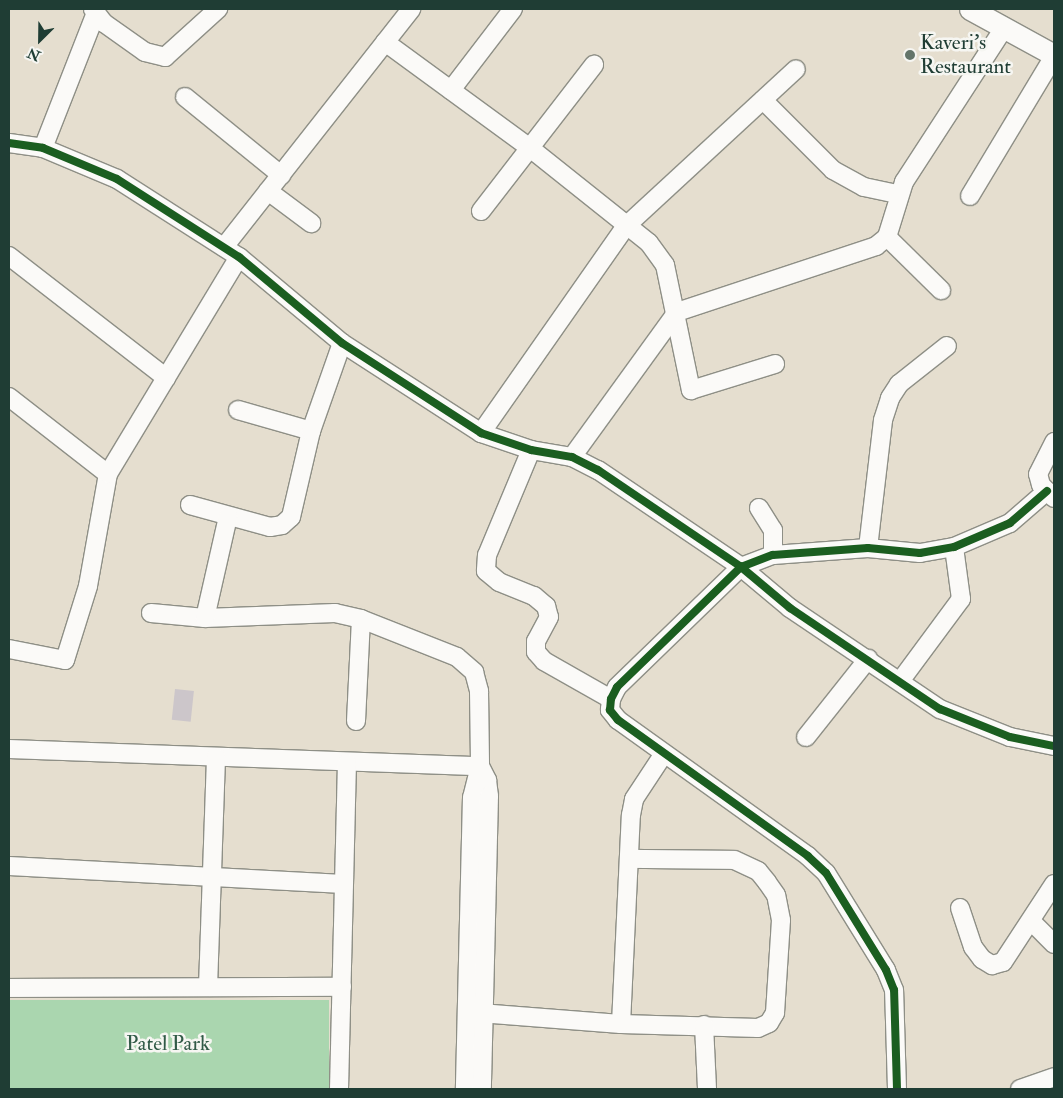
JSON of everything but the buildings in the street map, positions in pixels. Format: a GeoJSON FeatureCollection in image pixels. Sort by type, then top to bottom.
{"type":"FeatureCollection","features":[{"type":"Feature","properties":{"kind":"street"},"geometry":{"type":"LineString","coordinates":[[43,148],[94,12],[145,52],[165,57],[218,9]]}},
{"type":"Feature","properties":{"kind":"street"},"geometry":{"type":"LineString","coordinates":[[224,247],[412,9]]}},
{"type":"Feature","properties":{"kind":"street"},"geometry":{"type":"LineString","coordinates":[[450,90],[513,9]]}},
{"type":"Feature","properties":{"kind":"street"},"geometry":{"type":"LineString","coordinates":[[970,9],[996,19],[1054,55],[970,196]]}},
{"type":"Feature","properties":{"kind":"street"},"geometry":{"type":"LineString","coordinates":[[572,457],[677,312],[876,246],[887,237],[893,227],[898,194],[996,19]]}},
{"type":"Feature","properties":{"kind":"street"},"geometry":{"type":"LineString","coordinates":[[385,42],[530,148],[649,243],[659,254],[677,312],[691,390],[775,364]]}},
{"type":"Feature","properties":{"kind":"street"},"geometry":{"type":"LineString","coordinates":[[481,211],[594,65]]}},
{"type":"Feature","properties":{"kind":"street"},"geometry":{"type":"LineString","coordinates":[[481,433],[626,226],[796,68]]}},
{"type":"Feature","properties":{"kind":"street"},"geometry":{"type":"LineString","coordinates":[[185,97],[281,175]]}},
{"type":"Feature","properties":{"kind":"street"},"geometry":{"type":"LineString","coordinates":[[763,100],[833,170],[864,187],[898,194]]}},
{"type":"Feature","properties":{"kind":"street"},"geometry":{"type":"LineString","coordinates":[[9,143],[43,148],[118,179],[240,257],[342,343],[481,433],[531,450],[572,457],[598,470],[740,567],[790,608],[901,680],[940,709],[1010,737],[1054,746]]}},
{"type":"Feature","properties":{"kind":"street"},"geometry":{"type":"LineString","coordinates":[[268,191],[311,223]]}},
{"type":"Feature","properties":{"kind":"street"},"geometry":{"type":"LineString","coordinates":[[887,237],[941,290]]}},
{"type":"Feature","properties":{"kind":"street"},"geometry":{"type":"LineString","coordinates":[[9,256],[166,378]]}},
{"type":"Feature","properties":{"kind":"street"},"geometry":{"type":"LineString","coordinates":[[9,649],[64,660],[88,586],[108,474],[240,257]]}},
{"type":"Feature","properties":{"kind":"street"},"geometry":{"type":"LineString","coordinates":[[190,505],[270,527],[282,525],[286,521],[290,516],[311,431],[342,343]]}},
{"type":"Feature","properties":{"kind":"street"},"geometry":{"type":"LineString","coordinates":[[868,548],[883,420],[890,398],[899,384],[947,346]]}},
{"type":"Feature","properties":{"kind":"street"},"geometry":{"type":"LineString","coordinates":[[9,397],[108,474]]}},
{"type":"Feature","properties":{"kind":"street"},"geometry":{"type":"LineString","coordinates":[[238,410],[311,431]]}},
{"type":"Feature","properties":{"kind":"street"},"geometry":{"type":"LineString","coordinates":[[897,1089],[894,990],[886,970],[826,873],[808,856],[663,755],[618,720],[610,710],[611,699],[617,687],[740,567],[773,555],[868,548],[920,553],[954,547],[1010,523],[1051,495],[1038,474],[1054,442]]}},
{"type":"Feature","properties":{"kind":"street"},"geometry":{"type":"LineString","coordinates":[[531,450],[487,555],[486,571],[499,582],[534,596],[546,606],[549,617],[536,641],[536,652],[544,661],[611,699]]}},
{"type":"Feature","properties":{"kind":"street"},"geometry":{"type":"LineString","coordinates":[[760,508],[773,530],[773,555]]}},
{"type":"Feature","properties":{"kind":"street"},"geometry":{"type":"LineString","coordinates":[[205,618],[228,516]]}},
{"type":"Feature","properties":{"kind":"street"},"geometry":{"type":"LineString","coordinates":[[901,680],[961,599],[954,547]]}},
{"type":"Feature","properties":{"kind":"street"},"geometry":{"type":"LineString","coordinates":[[151,613],[205,618],[335,613],[362,619],[457,657],[474,672],[479,692],[480,766],[472,797],[475,1013],[482,1089]]}},
{"type":"Feature","properties":{"kind":"street"},"geometry":{"type":"LineString","coordinates":[[356,721],[362,619]]}},
{"type":"Feature","properties":{"kind":"street"},"geometry":{"type":"LineString","coordinates":[[806,737],[868,658]]}},
{"type":"Feature","properties":{"kind":"street"},"geometry":{"type":"LineString","coordinates":[[9,749],[480,766]]}},
{"type":"Feature","properties":{"kind":"street"},"geometry":{"type":"LineString","coordinates":[[621,1024],[630,859],[630,815],[634,799],[663,755]]}},
{"type":"Feature","properties":{"kind":"street"},"geometry":{"type":"LineString","coordinates":[[208,988],[216,757]]}},
{"type":"Feature","properties":{"kind":"street"},"geometry":{"type":"LineString","coordinates":[[339,1089],[347,762]]}},
{"type":"Feature","properties":{"kind":"street"},"geometry":{"type":"LineString","coordinates":[[475,1013],[621,1024],[758,1028],[770,1023],[775,1013],[781,920],[776,894],[758,872],[734,860],[630,859]]}},
{"type":"Feature","properties":{"kind":"street"},"geometry":{"type":"LineString","coordinates":[[9,866],[212,875],[344,884]]}},
{"type":"Feature","properties":{"kind":"street"},"geometry":{"type":"LineString","coordinates":[[960,908],[973,947],[992,965],[1003,962],[1032,922],[1054,884]]}},
{"type":"Feature","properties":{"kind":"street"},"geometry":{"type":"LineString","coordinates":[[1032,922],[1054,944]]}},
{"type":"Feature","properties":{"kind":"street"},"geometry":{"type":"LineString","coordinates":[[9,988],[342,987]]}},
{"type":"Feature","properties":{"kind":"street"},"geometry":{"type":"LineString","coordinates":[[465,1089],[475,1013]]}},
{"type":"Feature","properties":{"kind":"street"},"geometry":{"type":"LineString","coordinates":[[704,1026],[707,1089]]}},
{"type":"Feature","properties":{"kind":"street"},"geometry":{"type":"LineString","coordinates":[[1020,1089],[1054,1077]]}},
{"type":"Feature","properties":{"kind":"green space","name":"Patel Park"},"geometry":{"type":"Polygon","coordinates":[[[9,1000],[329,1000],[329,1089],[9,1089],[9,1000]]]}},
{"type":"Feature","properties":{"kind":"cycle path"},"geometry":{"type":"LineString","coordinates":[[9,143],[43,148],[117,179],[239,257],[342,343],[481,433],[531,450],[572,457],[598,470],[741,567],[790,608],[940,709],[1010,737],[1054,746]]}},
{"type":"Feature","properties":{"kind":"cycle path"},"geometry":{"type":"LineString","coordinates":[[897,1089],[894,990],[886,970],[826,873],[808,856],[618,720],[610,710],[611,699],[617,687],[741,567],[773,555],[868,548],[920,553],[954,547],[1010,523],[1047,491]]}},
{"type":"Feature","properties":{"kind":"place","name":"Kaveri's Restaurant"},"geometry":{"type":"Point","coordinates":[910,55]}}]}
